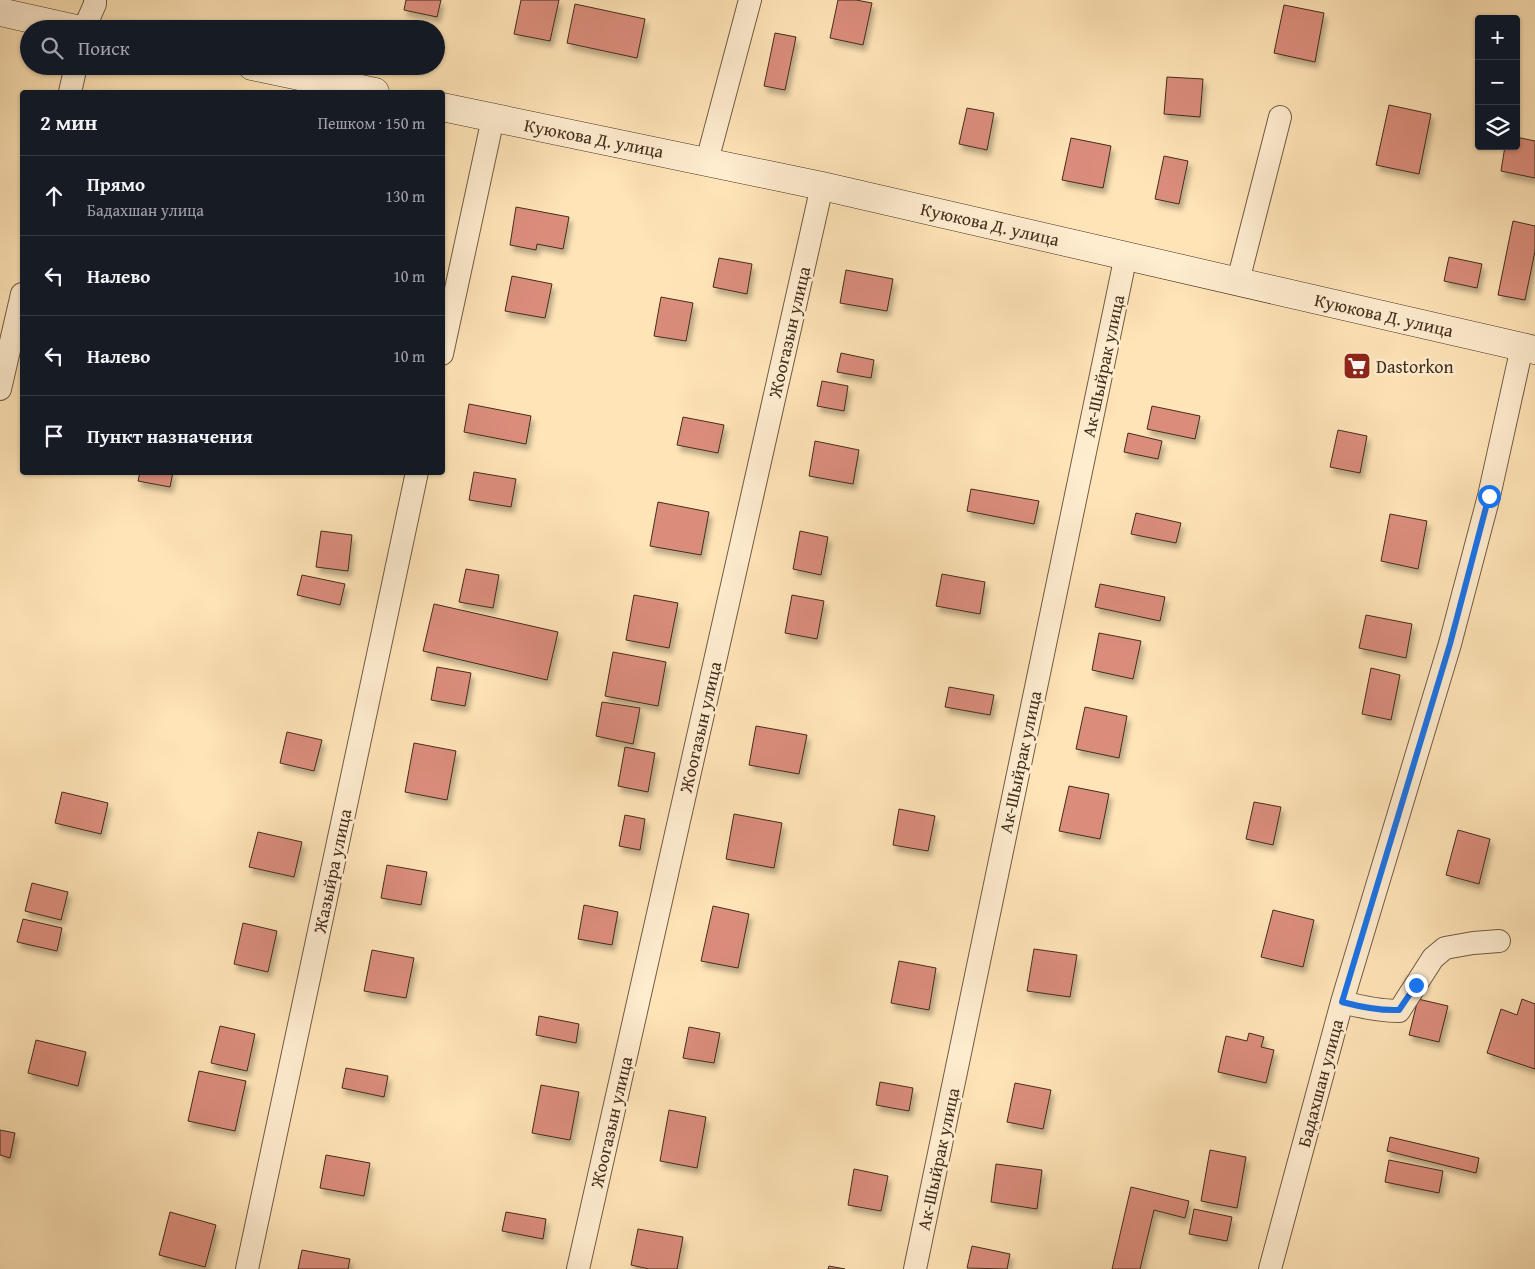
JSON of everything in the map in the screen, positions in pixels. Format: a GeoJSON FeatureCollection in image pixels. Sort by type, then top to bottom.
{"type":"FeatureCollection","features":[{"type":"Feature","properties":{"kind":"street"},"geometry":{"type":"LineString","coordinates":[[88,20],[95,0]]}},
{"type":"Feature","properties":{"kind":"street"},"geometry":{"type":"LineString","coordinates":[[707,161],[750,0]]}},
{"type":"Feature","properties":{"kind":"street"},"geometry":{"type":"LineString","coordinates":[[2,13],[34,20]]}},
{"type":"Feature","properties":{"kind":"street"},"geometry":{"type":"LineString","coordinates":[[70,90],[74,75]]}},
{"type":"Feature","properties":{"kind":"street"},"geometry":{"type":"LineString","coordinates":[[295,75],[366,90]]}},
{"type":"Feature","properties":{"kind":"street","name":"Куюкова Д. улица"},"geometry":{"type":"LineString","coordinates":[[445,108],[822,186],[1528,349]]}},
{"type":"Feature","properties":{"kind":"street"},"geometry":{"type":"LineString","coordinates":[[1238,281],[1280,117]]}},
{"type":"Feature","properties":{"kind":"street"},"geometry":{"type":"LineString","coordinates":[[445,340],[493,118]]}},
{"type":"Feature","properties":{"kind":"street","name":"Жоогазын улица"},"geometry":{"type":"LineString","coordinates":[[578,1269],[822,186]]}},
{"type":"Feature","properties":{"kind":"street","name":"Ак-Шыйрак улица"},"geometry":{"type":"LineString","coordinates":[[914,1269],[1126,256]]}},
{"type":"Feature","properties":{"kind":"street"},"geometry":{"type":"LineString","coordinates":[[0,389],[20,303]]}},
{"type":"Feature","properties":{"kind":"street","name":"Бадахшан улица"},"geometry":{"type":"LineString","coordinates":[[1270,1269],[1351,1004],[1450,644],[1528,349]]}},
{"type":"Feature","properties":{"kind":"street","name":"Жазыйра улица"},"geometry":{"type":"LineString","coordinates":[[247,1269],[416,475]]}},
{"type":"Feature","properties":{"kind":"street"},"geometry":{"type":"LineString","coordinates":[[1351,1004],[1387,1011],[1399,1010],[1433,958],[1445,948],[1499,941]]}},
{"type":"Feature","properties":{"kind":"building"},"geometry":{"type":"Polygon","coordinates":[[[406,0],[441,0],[437,17],[404,10],[406,0]]]}},
{"type":"Feature","properties":{"kind":"building"},"geometry":{"type":"Polygon","coordinates":[[[521,0],[559,0],[550,41],[514,34],[521,0]]]}},
{"type":"Feature","properties":{"kind":"building"},"geometry":{"type":"Polygon","coordinates":[[[838,0],[856,0],[872,3],[863,45],[830,38],[838,0]]]}},
{"type":"Feature","properties":{"kind":"building"},"geometry":{"type":"Polygon","coordinates":[[[575,4],[645,19],[637,58],[567,43],[575,4]]]}},
{"type":"Feature","properties":{"kind":"building"},"geometry":{"type":"Polygon","coordinates":[[[1284,5],[1324,13],[1315,62],[1274,53],[1284,5]]]}},
{"type":"Feature","properties":{"kind":"building"},"geometry":{"type":"Polygon","coordinates":[[[775,33],[796,37],[785,90],[764,86],[775,33]]]}},
{"type":"Feature","properties":{"kind":"building"},"geometry":{"type":"Polygon","coordinates":[[[1167,77],[1203,79],[1200,117],[1164,114],[1167,77]]]}},
{"type":"Feature","properties":{"kind":"building"},"geometry":{"type":"Polygon","coordinates":[[[1389,105],[1431,114],[1419,174],[1376,165],[1389,105]]]}},
{"type":"Feature","properties":{"kind":"building"},"geometry":{"type":"Polygon","coordinates":[[[967,108],[994,113],[987,150],[959,144],[967,108]]]}},
{"type":"Feature","properties":{"kind":"building"},"geometry":{"type":"Polygon","coordinates":[[[1071,138],[1111,146],[1103,188],[1062,180],[1071,138]]]}},
{"type":"Feature","properties":{"kind":"building"},"geometry":{"type":"Polygon","coordinates":[[[1520,138],[1535,141],[1535,178],[1501,171],[1504,150],[1520,150],[1520,138]]]}},
{"type":"Feature","properties":{"kind":"building"},"geometry":{"type":"Polygon","coordinates":[[[1164,156],[1188,161],[1179,204],[1155,199],[1164,156]]]}},
{"type":"Feature","properties":{"kind":"building"},"geometry":{"type":"Polygon","coordinates":[[[516,207],[569,217],[563,249],[537,244],[536,250],[510,245],[516,207]]]}},
{"type":"Feature","properties":{"kind":"building"},"geometry":{"type":"Polygon","coordinates":[[[1513,221],[1535,226],[1535,251],[1525,300],[1498,295],[1513,221]]]}},
{"type":"Feature","properties":{"kind":"building"},"geometry":{"type":"Polygon","coordinates":[[[1449,257],[1482,264],[1477,288],[1444,281],[1449,257]]]}},
{"type":"Feature","properties":{"kind":"building"},"geometry":{"type":"Polygon","coordinates":[[[719,258],[752,264],[747,294],[713,287],[719,258]]]}},
{"type":"Feature","properties":{"kind":"building"},"geometry":{"type":"Polygon","coordinates":[[[846,270],[893,279],[887,311],[840,303],[846,270]]]}},
{"type":"Feature","properties":{"kind":"building"},"geometry":{"type":"Polygon","coordinates":[[[512,276],[552,284],[545,318],[505,311],[512,276]]]}},
{"type":"Feature","properties":{"kind":"building"},"geometry":{"type":"Polygon","coordinates":[[[661,297],[693,303],[686,341],[654,336],[661,297]]]}},
{"type":"Feature","properties":{"kind":"building"},"geometry":{"type":"Polygon","coordinates":[[[841,353],[874,360],[871,378],[837,372],[841,353]]]}},
{"type":"Feature","properties":{"kind":"building"},"geometry":{"type":"Polygon","coordinates":[[[822,381],[848,386],[844,411],[817,406],[822,381]]]}},
{"type":"Feature","properties":{"kind":"building"},"geometry":{"type":"Polygon","coordinates":[[[469,404],[531,416],[526,444],[464,432],[469,404]]]}},
{"type":"Feature","properties":{"kind":"building"},"geometry":{"type":"Polygon","coordinates":[[[1152,406],[1200,416],[1195,439],[1147,429],[1152,406]]]}},
{"type":"Feature","properties":{"kind":"building"},"geometry":{"type":"Polygon","coordinates":[[[683,417],[724,425],[718,453],[677,445],[683,417]]]}},
{"type":"Feature","properties":{"kind":"building"},"geometry":{"type":"Polygon","coordinates":[[[1338,430],[1367,436],[1360,473],[1330,467],[1338,430]]]}},
{"type":"Feature","properties":{"kind":"building"},"geometry":{"type":"Polygon","coordinates":[[[1128,433],[1162,441],[1158,459],[1124,452],[1128,433]]]}},
{"type":"Feature","properties":{"kind":"building"},"geometry":{"type":"Polygon","coordinates":[[[815,441],[859,450],[853,484],[809,476],[815,441]]]}},
{"type":"Feature","properties":{"kind":"building"},"geometry":{"type":"Polygon","coordinates":[[[474,472],[516,479],[511,507],[469,500],[474,472]]]}},
{"type":"Feature","properties":{"kind":"building"},"geometry":{"type":"Polygon","coordinates":[[[139,475],[172,475],[170,487],[138,481],[139,475]]]}},
{"type":"Feature","properties":{"kind":"building"},"geometry":{"type":"Polygon","coordinates":[[[971,489],[1039,501],[1034,524],[967,511],[971,489]]]}},
{"type":"Feature","properties":{"kind":"building"},"geometry":{"type":"Polygon","coordinates":[[[658,502],[709,512],[701,555],[650,546],[658,502]]]}},
{"type":"Feature","properties":{"kind":"building"},"geometry":{"type":"Polygon","coordinates":[[[1136,513],[1181,523],[1176,543],[1131,534],[1136,513]]]}},
{"type":"Feature","properties":{"kind":"building"},"geometry":{"type":"Polygon","coordinates":[[[1390,514],[1427,521],[1418,569],[1381,561],[1390,514]]]}},
{"type":"Feature","properties":{"kind":"building"},"geometry":{"type":"Polygon","coordinates":[[[321,531],[352,535],[348,571],[316,567],[321,531]]]}},
{"type":"Feature","properties":{"kind":"building"},"geometry":{"type":"Polygon","coordinates":[[[800,531],[828,537],[821,575],[793,569],[800,531]]]}},
{"type":"Feature","properties":{"kind":"building"},"geometry":{"type":"Polygon","coordinates":[[[466,569],[499,575],[493,608],[459,602],[466,569]]]}},
{"type":"Feature","properties":{"kind":"building"},"geometry":{"type":"Polygon","coordinates":[[[942,574],[985,582],[980,614],[936,606],[942,574]]]}},
{"type":"Feature","properties":{"kind":"building"},"geometry":{"type":"Polygon","coordinates":[[[302,575],[345,584],[340,605],[297,595],[302,575]]]}},
{"type":"Feature","properties":{"kind":"building"},"geometry":{"type":"Polygon","coordinates":[[[1100,584],[1165,597],[1160,621],[1095,607],[1100,584]]]}},
{"type":"Feature","properties":{"kind":"building"},"geometry":{"type":"Polygon","coordinates":[[[634,595],[678,603],[669,648],[626,640],[634,595]]]}},
{"type":"Feature","properties":{"kind":"building"},"geometry":{"type":"Polygon","coordinates":[[[792,595],[824,601],[817,639],[785,633],[792,595]]]}},
{"type":"Feature","properties":{"kind":"building"},"geometry":{"type":"Polygon","coordinates":[[[434,604],[558,632],[547,680],[423,651],[434,604]]]}},
{"type":"Feature","properties":{"kind":"building"},"geometry":{"type":"Polygon","coordinates":[[[1366,615],[1412,624],[1406,658],[1359,648],[1366,615]]]}},
{"type":"Feature","properties":{"kind":"building"},"geometry":{"type":"Polygon","coordinates":[[[1099,633],[1141,641],[1133,679],[1092,670],[1099,633]]]}},
{"type":"Feature","properties":{"kind":"building"},"geometry":{"type":"Polygon","coordinates":[[[613,652],[666,662],[658,706],[605,696],[613,652]]]}},
{"type":"Feature","properties":{"kind":"building"},"geometry":{"type":"Polygon","coordinates":[[[437,667],[471,673],[465,706],[431,700],[437,667]]]}},
{"type":"Feature","properties":{"kind":"building"},"geometry":{"type":"Polygon","coordinates":[[[1371,668],[1400,675],[1391,720],[1362,714],[1371,668]]]}},
{"type":"Feature","properties":{"kind":"building"},"geometry":{"type":"Polygon","coordinates":[[[949,687],[994,695],[990,715],[945,707],[949,687]]]}},
{"type":"Feature","properties":{"kind":"building"},"geometry":{"type":"Polygon","coordinates":[[[602,702],[640,708],[633,744],[596,736],[602,702]]]}},
{"type":"Feature","properties":{"kind":"building"},"geometry":{"type":"Polygon","coordinates":[[[1085,707],[1127,716],[1119,758],[1076,749],[1085,707]]]}},
{"type":"Feature","properties":{"kind":"building"},"geometry":{"type":"Polygon","coordinates":[[[756,726],[807,735],[799,774],[749,765],[756,726]]]}},
{"type":"Feature","properties":{"kind":"building"},"geometry":{"type":"Polygon","coordinates":[[[287,732],[322,740],[314,771],[280,763],[287,732]]]}},
{"type":"Feature","properties":{"kind":"building"},"geometry":{"type":"Polygon","coordinates":[[[414,743],[456,751],[447,800],[405,792],[414,743]]]}},
{"type":"Feature","properties":{"kind":"building"},"geometry":{"type":"Polygon","coordinates":[[[625,747],[655,753],[648,792],[618,786],[625,747]]]}},
{"type":"Feature","properties":{"kind":"building"},"geometry":{"type":"Polygon","coordinates":[[[1069,786],[1109,794],[1100,839],[1059,831],[1069,786]]]}},
{"type":"Feature","properties":{"kind":"building"},"geometry":{"type":"Polygon","coordinates":[[[62,792],[108,803],[101,834],[55,823],[62,792]]]}},
{"type":"Feature","properties":{"kind":"building"},"geometry":{"type":"Polygon","coordinates":[[[1254,802],[1281,807],[1273,845],[1246,839],[1254,802]]]}},
{"type":"Feature","properties":{"kind":"building"},"geometry":{"type":"Polygon","coordinates":[[[899,809],[935,816],[928,851],[893,845],[899,809]]]}},
{"type":"Feature","properties":{"kind":"building"},"geometry":{"type":"Polygon","coordinates":[[[734,814],[782,823],[774,868],[726,859],[734,814]]]}},
{"type":"Feature","properties":{"kind":"building"},"geometry":{"type":"Polygon","coordinates":[[[625,815],[645,819],[640,850],[619,846],[625,815]]]}},
{"type":"Feature","properties":{"kind":"building"},"geometry":{"type":"Polygon","coordinates":[[[1458,830],[1490,839],[1479,884],[1446,875],[1458,830]]]}},
{"type":"Feature","properties":{"kind":"building"},"geometry":{"type":"Polygon","coordinates":[[[258,832],[302,842],[294,877],[249,867],[258,832]]]}},
{"type":"Feature","properties":{"kind":"building"},"geometry":{"type":"Polygon","coordinates":[[[387,865],[427,872],[421,905],[381,898],[387,865]]]}},
{"type":"Feature","properties":{"kind":"building"},"geometry":{"type":"Polygon","coordinates":[[[32,883],[68,892],[61,920],[25,911],[32,883]]]}},
{"type":"Feature","properties":{"kind":"building"},"geometry":{"type":"Polygon","coordinates":[[[584,905],[618,912],[612,945],[578,939],[584,905]]]}},
{"type":"Feature","properties":{"kind":"building"},"geometry":{"type":"Polygon","coordinates":[[[713,906],[749,914],[738,968],[701,961],[713,906]]]}},
{"type":"Feature","properties":{"kind":"building"},"geometry":{"type":"Polygon","coordinates":[[[1273,910],[1314,920],[1303,967],[1261,957],[1273,910]]]}},
{"type":"Feature","properties":{"kind":"building"},"geometry":{"type":"Polygon","coordinates":[[[23,919],[62,928],[57,951],[17,942],[23,919]]]}},
{"type":"Feature","properties":{"kind":"building"},"geometry":{"type":"Polygon","coordinates":[[[243,923],[277,931],[268,972],[234,964],[243,923]]]}},
{"type":"Feature","properties":{"kind":"building"},"geometry":{"type":"Polygon","coordinates":[[[1034,949],[1077,955],[1070,997],[1027,991],[1034,949]]]}},
{"type":"Feature","properties":{"kind":"building"},"geometry":{"type":"Polygon","coordinates":[[[372,950],[414,958],[406,998],[364,991],[372,950]]]}},
{"type":"Feature","properties":{"kind":"building"},"geometry":{"type":"Polygon","coordinates":[[[899,961],[936,968],[929,1010],[891,1003],[899,961]]]}},
{"type":"Feature","properties":{"kind":"building"},"geometry":{"type":"Polygon","coordinates":[[[1418,999],[1448,1006],[1439,1042],[1409,1035],[1418,999]]]}},
{"type":"Feature","properties":{"kind":"building"},"geometry":{"type":"Polygon","coordinates":[[[1522,999],[1535,1004],[1535,1069],[1487,1053],[1501,1009],[1517,1015],[1522,999]]]}},
{"type":"Feature","properties":{"kind":"building"},"geometry":{"type":"Polygon","coordinates":[[[539,1016],[579,1024],[576,1043],[536,1035],[539,1016]]]}},
{"type":"Feature","properties":{"kind":"building"},"geometry":{"type":"Polygon","coordinates":[[[220,1026],[255,1034],[247,1071],[211,1063],[220,1026]]]}},
{"type":"Feature","properties":{"kind":"building"},"geometry":{"type":"Polygon","coordinates":[[[689,1027],[720,1033],[714,1063],[683,1058],[689,1027]]]}},
{"type":"Feature","properties":{"kind":"building"},"geometry":{"type":"Polygon","coordinates":[[[1249,1033],[1264,1037],[1261,1047],[1274,1050],[1266,1083],[1218,1072],[1226,1036],[1247,1041],[1249,1033]]]}},
{"type":"Feature","properties":{"kind":"building"},"geometry":{"type":"Polygon","coordinates":[[[36,1040],[86,1052],[78,1086],[28,1073],[36,1040]]]}},
{"type":"Feature","properties":{"kind":"building"},"geometry":{"type":"Polygon","coordinates":[[[346,1068],[388,1076],[384,1097],[342,1088],[346,1068]]]}},
{"type":"Feature","properties":{"kind":"building"},"geometry":{"type":"Polygon","coordinates":[[[199,1071],[246,1081],[235,1131],[188,1121],[199,1071]]]}},
{"type":"Feature","properties":{"kind":"building"},"geometry":{"type":"Polygon","coordinates":[[[880,1082],[913,1088],[909,1111],[876,1105],[880,1082]]]}},
{"type":"Feature","properties":{"kind":"building"},"geometry":{"type":"Polygon","coordinates":[[[1015,1083],[1051,1090],[1043,1129],[1007,1122],[1015,1083]]]}},
{"type":"Feature","properties":{"kind":"building"},"geometry":{"type":"Polygon","coordinates":[[[541,1085],[579,1092],[570,1140],[532,1133],[541,1085]]]}},
{"type":"Feature","properties":{"kind":"building"},"geometry":{"type":"Polygon","coordinates":[[[669,1110],[706,1117],[697,1168],[660,1161],[669,1110]]]}},
{"type":"Feature","properties":{"kind":"building"},"geometry":{"type":"Polygon","coordinates":[[[0,1130],[15,1133],[10,1158],[0,1155],[0,1130]]]}},
{"type":"Feature","properties":{"kind":"building"},"geometry":{"type":"Polygon","coordinates":[[[1390,1137],[1479,1158],[1476,1173],[1387,1151],[1390,1137]]]}},
{"type":"Feature","properties":{"kind":"building"},"geometry":{"type":"Polygon","coordinates":[[[1210,1150],[1246,1157],[1237,1208],[1201,1201],[1210,1150]]]}},
{"type":"Feature","properties":{"kind":"building"},"geometry":{"type":"Polygon","coordinates":[[[326,1155],[370,1163],[364,1196],[320,1188],[326,1155]]]}},
{"type":"Feature","properties":{"kind":"building"},"geometry":{"type":"Polygon","coordinates":[[[1389,1160],[1443,1171],[1439,1193],[1385,1182],[1389,1160]]]}},
{"type":"Feature","properties":{"kind":"building"},"geometry":{"type":"Polygon","coordinates":[[[996,1164],[1042,1170],[1037,1209],[991,1202],[996,1164]]]}},
{"type":"Feature","properties":{"kind":"building"},"geometry":{"type":"Polygon","coordinates":[[[854,1169],[888,1176],[881,1211],[848,1205],[854,1169]]]}},
{"type":"Feature","properties":{"kind":"building"},"geometry":{"type":"Polygon","coordinates":[[[1131,1187],[1189,1201],[1185,1218],[1154,1210],[1140,1269],[1112,1269],[1131,1187]]]}},
{"type":"Feature","properties":{"kind":"building"},"geometry":{"type":"Polygon","coordinates":[[[1194,1209],[1232,1217],[1227,1241],[1189,1234],[1194,1209]]]}},
{"type":"Feature","properties":{"kind":"building"},"geometry":{"type":"Polygon","coordinates":[[[170,1212],[216,1225],[205,1267],[159,1255],[170,1212]]]}},
{"type":"Feature","properties":{"kind":"building"},"geometry":{"type":"Polygon","coordinates":[[[506,1212],[546,1219],[543,1239],[502,1231],[506,1212]]]}},
{"type":"Feature","properties":{"kind":"building"},"geometry":{"type":"Polygon","coordinates":[[[638,1229],[683,1237],[677,1269],[649,1269],[631,1265],[638,1229]]]}},
{"type":"Feature","properties":{"kind":"building"},"geometry":{"type":"Polygon","coordinates":[[[972,1246],[1010,1254],[1007,1269],[967,1268],[972,1246]]]}},
{"type":"Feature","properties":{"kind":"building"},"geometry":{"type":"Polygon","coordinates":[[[302,1250],[350,1259],[348,1269],[298,1269],[302,1250]]]}},
{"type":"Feature","properties":{"kind":"building"},"geometry":{"type":"Polygon","coordinates":[[[829,1266],[845,1269],[828,1269],[829,1266]]]}},
{"type":"Feature","properties":{"kind":"place","name":"Dastorkon"},"geometry":{"type":"Point","coordinates":[1357,366]}},
{"type":"Feature","properties":{"kind":"route"},"geometry":{"type":"LineString","coordinates":[[1416,985],[1399,1010],[1387,1011],[1342,1002],[1450,644],[1489,496]]}}]}
